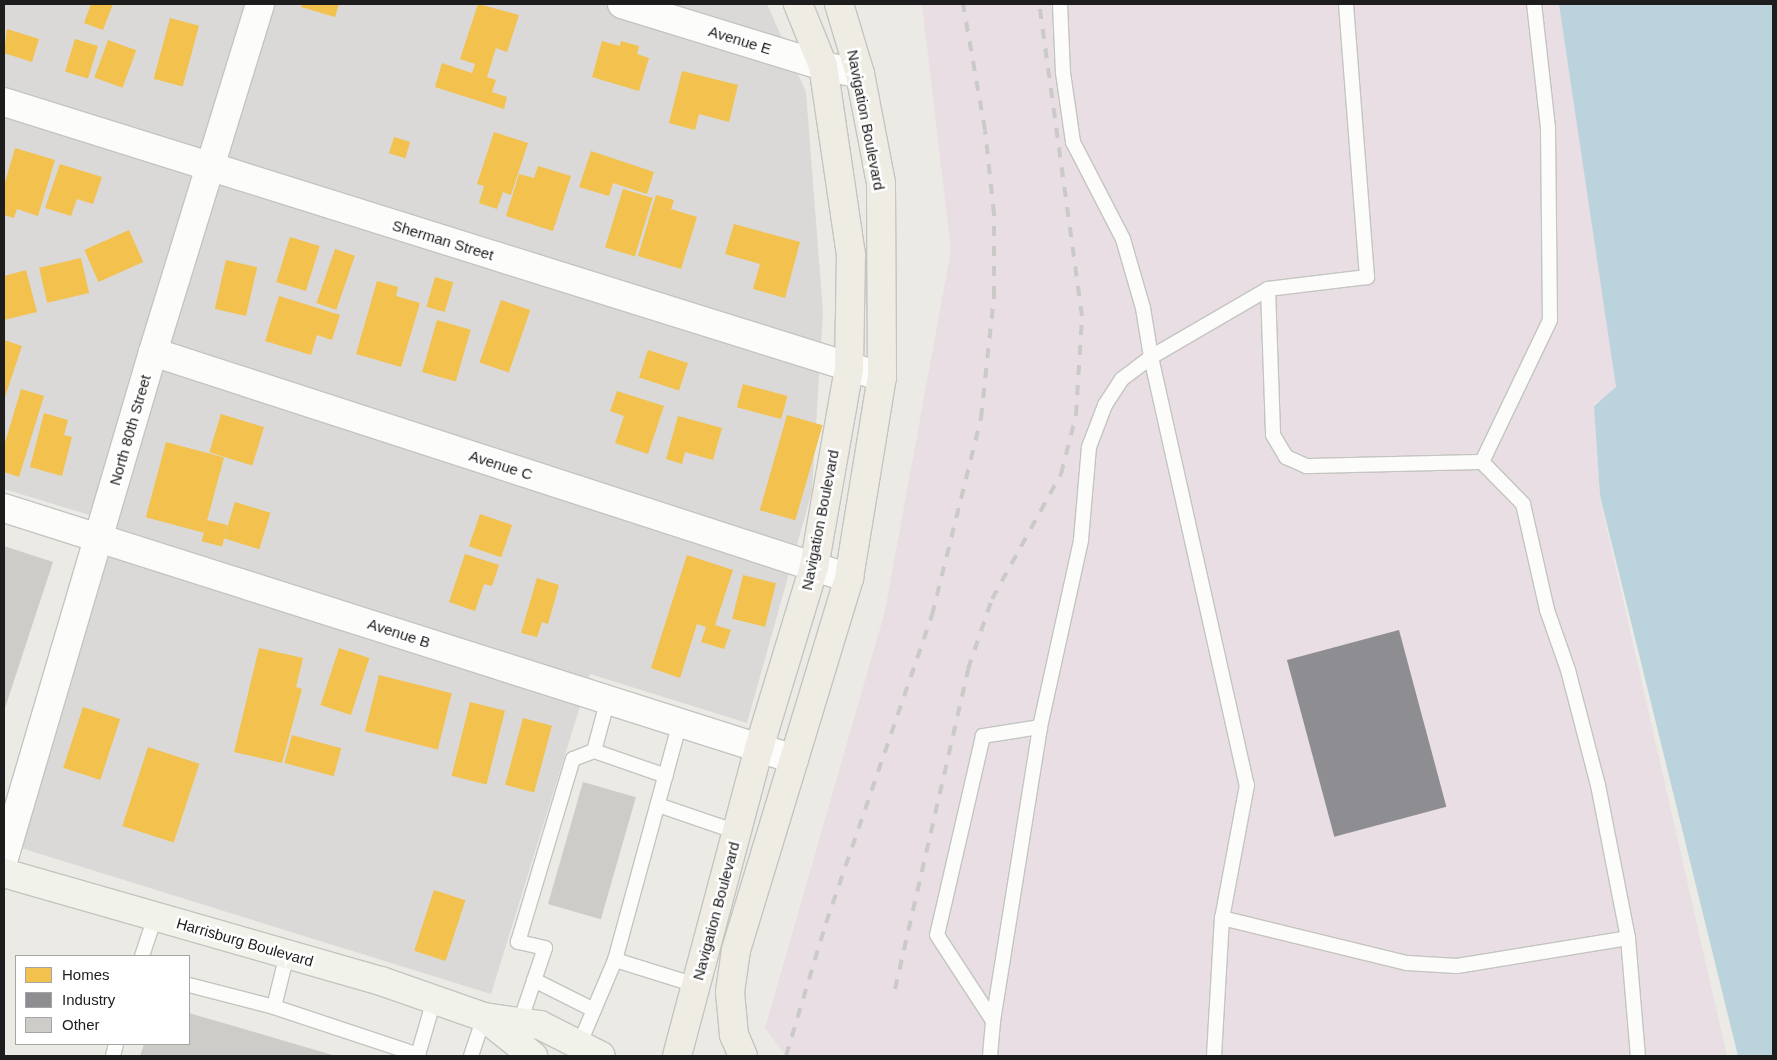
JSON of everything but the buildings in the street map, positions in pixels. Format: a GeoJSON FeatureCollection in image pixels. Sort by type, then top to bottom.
{"type":"FeatureCollection","features":[{"type":"Feature","properties":{"kind":"main road","name":"Navigation Boulevard"},"geometry":{"type":"LineString","coordinates":[[677,1056],[758,748],[814,568],[849,368],[851,255],[823,66],[798,4]]}},
{"type":"Feature","properties":{"kind":"main road","name":"Navigation Boulevard"},"geometry":{"type":"LineString","coordinates":[[743,1056],[734,1035],[730,992],[736,950],[849,578],[882,377],[881,183],[860,74],[839,4]]}},
{"type":"Feature","properties":{"kind":"main road","name":"Harrisburg Boulevard"},"geometry":{"type":"LineString","coordinates":[[4,874],[287,954],[484,1017],[540,1025],[590,1050]]}},
{"type":"Feature","properties":{"kind":"main road","name":"Harrisburg Boulevard"},"geometry":{"type":"LineString","coordinates":[[484,1017],[533,1056]]}},
{"type":"Feature","properties":{"kind":"street","name":"North 80th Street"},"geometry":{"type":"LineString","coordinates":[[4,858],[153,352],[260,4]]}},
{"type":"Feature","properties":{"kind":"street","name":"Avenue E"},"geometry":{"type":"LineString","coordinates":[[622,4],[823,66],[860,74]]}},
{"type":"Feature","properties":{"kind":"street","name":"Sherman Street"},"geometry":{"type":"LineString","coordinates":[[4,102],[882,377]]}},
{"type":"Feature","properties":{"kind":"street","name":"Avenue C"},"geometry":{"type":"LineString","coordinates":[[153,352],[849,578]]}},
{"type":"Feature","properties":{"kind":"street","name":"Avenue B"},"geometry":{"type":"LineString","coordinates":[[4,508],[794,759]]}},
{"type":"Feature","properties":{"kind":"lane"},"geometry":{"type":"LineString","coordinates":[[1060,4],[1063,73],[1073,142],[1123,239],[1143,308],[1151,357],[1247,784],[1222,918],[1214,1056]]}},
{"type":"Feature","properties":{"kind":"lane"},"geometry":{"type":"LineString","coordinates":[[990,1056],[992,1021],[1040,727],[1081,540],[1089,447],[1105,406],[1122,379],[1151,357],[1268,289],[1367,277],[1346,4]]}},
{"type":"Feature","properties":{"kind":"lane"},"geometry":{"type":"LineString","coordinates":[[1482,462],[1550,320],[1548,128],[1534,4]]}},
{"type":"Feature","properties":{"kind":"lane"},"geometry":{"type":"LineString","coordinates":[[1268,289],[1273,435],[1286,457],[1306,466],[1482,462],[1523,504],[1547,610],[1568,670],[1598,785],[1628,938],[1638,1056]]}},
{"type":"Feature","properties":{"kind":"lane"},"geometry":{"type":"LineString","coordinates":[[594,751],[608,699]]}},
{"type":"Feature","properties":{"kind":"lane"},"geometry":{"type":"LineString","coordinates":[[590,1050],[594,1010],[615,960],[680,723]]}},
{"type":"Feature","properties":{"kind":"lane"},"geometry":{"type":"LineString","coordinates":[[992,1021],[937,935],[983,736],[1040,727]]}},
{"type":"Feature","properties":{"kind":"lane"},"geometry":{"type":"LineString","coordinates":[[520,1022],[545,948],[518,942],[573,759],[594,751],[666,776]]}},
{"type":"Feature","properties":{"kind":"lane"},"geometry":{"type":"LineString","coordinates":[[658,805],[737,832]]}},
{"type":"Feature","properties":{"kind":"lane"},"geometry":{"type":"LineString","coordinates":[[142,955],[155,917]]}},
{"type":"Feature","properties":{"kind":"lane"},"geometry":{"type":"LineString","coordinates":[[1222,918],[1407,963],[1457,966],[1628,938]]}},
{"type":"Feature","properties":{"kind":"lane"},"geometry":{"type":"LineString","coordinates":[[274,1008],[287,954]]}},
{"type":"Feature","properties":{"kind":"lane"},"geometry":{"type":"LineString","coordinates":[[615,960],[696,985]]}},
{"type":"Feature","properties":{"kind":"lane"},"geometry":{"type":"LineString","coordinates":[[534,980],[594,1010]]}},
{"type":"Feature","properties":{"kind":"lane"},"geometry":{"type":"LineString","coordinates":[[190,985],[274,1008],[420,1056],[434,1000]]}},
{"type":"Feature","properties":{"kind":"lane"},"geometry":{"type":"LineString","coordinates":[[471,1056],[484,1017]]}},
{"type":"Feature","properties":{"kind":"shaded area"},"geometry":{"type":"Polygon","coordinates":[[[4,4],[767,4],[806,92],[823,312],[812,491],[747,723],[590,674],[491,994],[21,848],[116,523],[4,489],[4,4]]]}},
{"type":"Feature","properties":{"kind":"shaded area"},"geometry":{"type":"Polygon","coordinates":[[[922,4],[1566,4],[1598,199],[1616,393],[1594,403],[1600,499],[1727,1056],[786,1056],[765,1028],[885,611],[951,250],[922,4]]]}},
{"type":"Feature","properties":{"kind":"water"},"geometry":{"type":"Polygon","coordinates":[[[1559,4],[1773,4],[1773,1056],[1738,1056],[1600,496],[1594,406],[1616,387],[1559,4]]]}},
{"type":"Feature","properties":{"kind":"railway"},"geometry":{"type":"LineString","coordinates":[[786,1056],[826,923],[932,615],[981,418],[994,296],[994,214],[985,130],[963,4]]}},
{"type":"Feature","properties":{"kind":"railway"},"geometry":{"type":"LineString","coordinates":[[895,989],[968,669],[992,599],[1061,474],[1076,415],[1082,316],[1039,4]]}}]}
